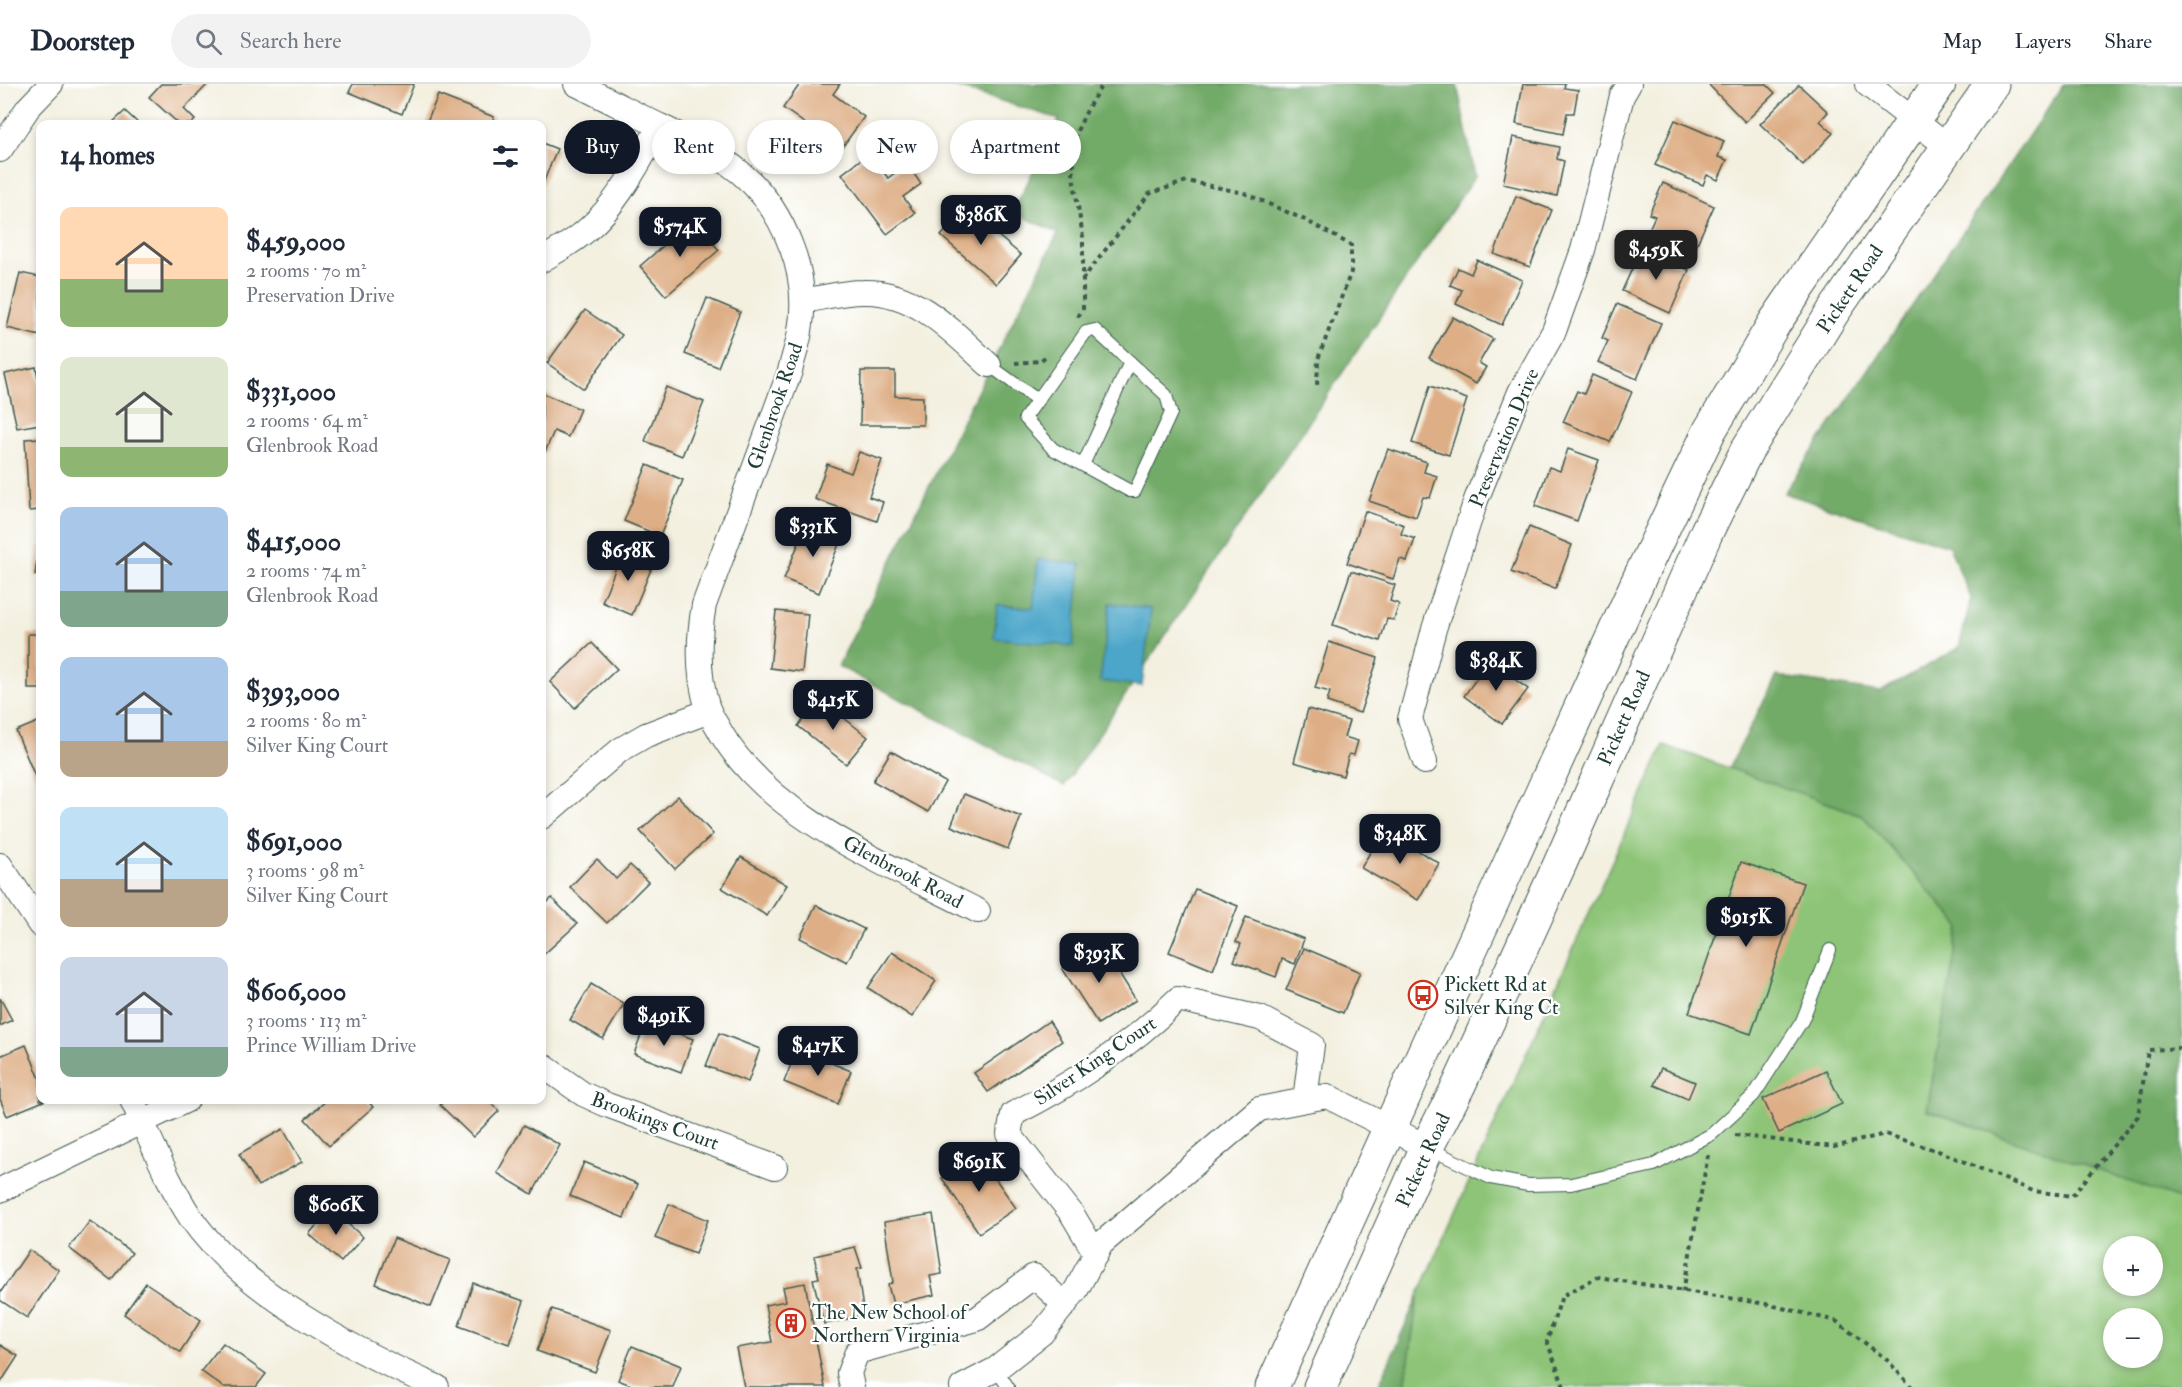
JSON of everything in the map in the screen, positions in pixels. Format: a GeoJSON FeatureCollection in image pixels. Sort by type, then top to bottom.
{"type":"FeatureCollection","features":[{"type":"Feature","properties":{"kind":"main road"},"geometry":{"type":"LineString","coordinates":[[1272,1387],[1638,581],[1710,430],[1775,322],[1939,84]]}},
{"type":"Feature","properties":{"kind":"main road","name":"Pickett Road"},"geometry":{"type":"LineString","coordinates":[[1320,1387],[1427,1147],[1459,1085],[1707,531],[1747,450],[1833,312],[1992,84]]}},
{"type":"Feature","properties":{"kind":"street"},"geometry":{"type":"LineString","coordinates":[[0,150],[28,108],[51,84]]}},
{"type":"Feature","properties":{"kind":"street","name":"Glenbrook Road"},"geometry":{"type":"LineString","coordinates":[[576,84],[652,122]]}},
{"type":"Feature","properties":{"kind":"street","name":"Preservation Drive"},"geometry":{"type":"LineString","coordinates":[[1425,762],[1410,719],[1434,629],[1476,500],[1520,392],[1554,331],[1583,250],[1622,96],[1629,84]]}},
{"type":"Feature","properties":{"kind":"street"},"geometry":{"type":"LineString","coordinates":[[1867,84],[1948,147]]}},
{"type":"Feature","properties":{"kind":"street"},"geometry":{"type":"LineString","coordinates":[[546,258],[574,241],[600,218],[619,193],[652,139]]}},
{"type":"Feature","properties":{"kind":"street","name":"Glenbrook Road"},"geometry":{"type":"LineString","coordinates":[[735,169],[762,193],[783,224],[796,258],[803,301],[800,332],[790,371],[704,605],[699,637],[702,680],[708,711],[732,751],[771,791],[843,841],[978,911]]}},
{"type":"Feature","properties":{"kind":"street"},"geometry":{"type":"LineString","coordinates":[[803,301],[862,292],[897,296],[917,306],[950,330],[989,365]]}},
{"type":"Feature","properties":{"kind":"street"},"geometry":{"type":"LineString","coordinates":[[546,814],[620,750],[646,735],[708,711]]}},
{"type":"Feature","properties":{"kind":"street"},"geometry":{"type":"LineString","coordinates":[[0,864],[36,920]]}},
{"type":"Feature","properties":{"kind":"street","name":"Silver King Court"},"geometry":{"type":"LineString","coordinates":[[1096,1254],[1072,1214],[1009,1134],[1013,1114],[1058,1091],[1144,1032],[1178,999],[1260,1018],[1312,1045],[1305,1100]]}},
{"type":"Feature","properties":{"kind":"street","name":"Brookings Court"},"geometry":{"type":"LineString","coordinates":[[546,1068],[583,1094],[607,1105],[775,1167]]}},
{"type":"Feature","properties":{"kind":"street"},"geometry":{"type":"LineString","coordinates":[[962,1387],[1002,1378],[1065,1305],[1076,1290],[1101,1244],[1259,1109],[1327,1096],[1427,1147]]}},
{"type":"Feature","properties":{"kind":"street"},"geometry":{"type":"LineString","coordinates":[[134,1104],[180,1199],[197,1226],[219,1250],[248,1276],[311,1323],[371,1357],[437,1387]]}},
{"type":"Feature","properties":{"kind":"street"},"geometry":{"type":"LineString","coordinates":[[0,1190],[179,1104]]}},
{"type":"Feature","properties":{"kind":"street"},"geometry":{"type":"LineString","coordinates":[[852,1387],[849,1373],[857,1352],[977,1319],[1034,1276],[1065,1305]]}},
{"type":"Feature","properties":{"kind":"lane"},"geometry":{"type":"LineString","coordinates":[[1095,330],[1130,362],[1166,395],[1171,413],[1135,491],[1130,491],[1053,448],[1025,418],[1036,399],[1086,332],[1095,330]]}},
{"type":"Feature","properties":{"kind":"lane"},"geometry":{"type":"LineString","coordinates":[[1083,465],[1130,362]]}},
{"type":"Feature","properties":{"kind":"lane"},"geometry":{"type":"LineString","coordinates":[[989,365],[1036,399]]}},
{"type":"Feature","properties":{"kind":"lane"},"geometry":{"type":"LineString","coordinates":[[1427,1147],[1491,1178],[1528,1185],[1571,1184],[1654,1165],[1712,1134],[1754,1095],[1802,1021],[1830,950]]}},
{"type":"Feature","properties":{"kind":"path"},"geometry":{"type":"LineString","coordinates":[[1072,326],[1083,309],[1083,237],[1073,176],[1076,134],[1091,102],[1103,84]]}},
{"type":"Feature","properties":{"kind":"path"},"geometry":{"type":"LineString","coordinates":[[1082,280],[1149,194],[1187,182],[1244,193],[1305,220],[1351,245],[1351,272],[1318,359],[1317,387]]}},
{"type":"Feature","properties":{"kind":"path"},"geometry":{"type":"LineString","coordinates":[[989,365],[1040,361],[1047,355]]}},
{"type":"Feature","properties":{"kind":"path"},"geometry":{"type":"LineString","coordinates":[[1683,1292],[1712,1134],[1762,1137],[1834,1147],[1885,1134],[1941,1152],[2033,1191],[2072,1196],[2138,1116],[2148,1050],[2182,1048]]}},
{"type":"Feature","properties":{"kind":"path"},"geometry":{"type":"LineString","coordinates":[[1564,1387],[1547,1341],[1562,1296],[1598,1277],[1766,1304],[1836,1321],[1886,1359],[1912,1387]]}},
{"type":"Feature","properties":{"kind":"green space"},"geometry":{"type":"Polygon","coordinates":[[[946,84],[1457,84],[1475,176],[1064,786],[838,666],[1058,233],[1013,212],[1032,174],[1081,174],[1081,120],[1059,119],[946,84]]]}},
{"type":"Feature","properties":{"kind":"green space"},"geometry":{"type":"Polygon","coordinates":[[[2064,84],[2182,84],[2182,1200],[1927,1110],[1960,926],[1862,815],[1729,768],[1777,676],[1880,692],[1959,648],[1971,598],[1949,546],[1784,493],[2064,84]]]}},
{"type":"Feature","properties":{"kind":"green space"},"geometry":{"type":"Polygon","coordinates":[[[1664,745],[1862,815],[1960,926],[1927,1110],[2182,1200],[2182,1387],[1405,1387],[1418,1296],[1664,745]]]}},
{"type":"Feature","properties":{"kind":"green space"},"geometry":{"type":"Polygon","coordinates":[[[1418,1296],[1405,1387],[1378,1387],[1418,1296]]]}},
{"type":"Feature","properties":{"kind":"water"},"geometry":{"type":"Polygon","coordinates":[[[1038,559],[1081,564],[1073,646],[994,638],[997,605],[1033,608],[1038,559]]]}},
{"type":"Feature","properties":{"kind":"water"},"geometry":{"type":"Polygon","coordinates":[[[1110,603],[1151,609],[1142,686],[1100,681],[1110,603]]]}},
{"type":"Feature","properties":{"kind":"building"},"geometry":{"type":"Polygon","coordinates":[[[161,84],[208,84],[184,109],[195,120],[175,120],[149,97],[161,84]]]}},
{"type":"Feature","properties":{"kind":"building"},"geometry":{"type":"Polygon","coordinates":[[[353,84],[414,84],[402,114],[349,92],[353,84]]]}},
{"type":"Feature","properties":{"kind":"building"},"geometry":{"type":"Polygon","coordinates":[[[800,84],[840,84],[833,94],[864,117],[862,120],[856,120],[856,128],[844,145],[844,120],[800,120],[783,108],[800,84]]]}},
{"type":"Feature","properties":{"kind":"building"},"geometry":{"type":"Polygon","coordinates":[[[1523,84],[1565,84],[1564,88],[1578,90],[1574,113],[1567,113],[1563,134],[1516,124],[1523,84]]]}},
{"type":"Feature","properties":{"kind":"building"},"geometry":{"type":"Polygon","coordinates":[[[1708,84],[1766,84],[1775,93],[1745,122],[1708,84]]]}},
{"type":"Feature","properties":{"kind":"building"},"geometry":{"type":"Polygon","coordinates":[[[1799,85],[1828,112],[1820,121],[1833,133],[1803,165],[1760,124],[1799,85]]]}},
{"type":"Feature","properties":{"kind":"building"},"geometry":{"type":"Polygon","coordinates":[[[438,95],[494,117],[493,120],[428,120],[438,95]]]}},
{"type":"Feature","properties":{"kind":"building"},"geometry":{"type":"Polygon","coordinates":[[[125,111],[135,120],[115,120],[125,111]]]}},
{"type":"Feature","properties":{"kind":"building"},"geometry":{"type":"Polygon","coordinates":[[[1675,120],[1724,141],[1718,157],[1727,160],[1718,180],[1707,175],[1703,185],[1655,165],[1675,120]]]}},
{"type":"Feature","properties":{"kind":"building"},"geometry":{"type":"Polygon","coordinates":[[[1513,137],[1559,147],[1557,159],[1564,161],[1557,196],[1503,184],[1513,137]]]}},
{"type":"Feature","properties":{"kind":"building"},"geometry":{"type":"Polygon","coordinates":[[[546,145],[557,149],[546,176],[546,145]]]}},
{"type":"Feature","properties":{"kind":"building"},"geometry":{"type":"Polygon","coordinates":[[[856,163],[856,174],[885,174],[888,178],[893,174],[914,174],[921,184],[903,197],[915,213],[887,234],[842,174],[856,163]]]}},
{"type":"Feature","properties":{"kind":"building"},"geometry":{"type":"Polygon","coordinates":[[[1663,183],[1714,206],[1695,248],[1678,241],[1673,251],[1645,238],[1655,216],[1649,214],[1663,183]]]}},
{"type":"Feature","properties":{"kind":"building"},"geometry":{"type":"Polygon","coordinates":[[[1516,196],[1552,210],[1530,267],[1494,254],[1516,196]]]}},
{"type":"Feature","properties":{"kind":"building"},"geometry":{"type":"Polygon","coordinates":[[[965,208],[1021,255],[996,284],[941,236],[965,208]]]}},
{"type":"Feature","properties":{"kind":"building"},"geometry":{"type":"Polygon","coordinates":[[[693,220],[719,250],[666,296],[640,266],[693,220]]]}},
{"type":"Feature","properties":{"kind":"building"},"geometry":{"type":"Polygon","coordinates":[[[1641,249],[1689,270],[1670,313],[1622,291],[1641,249]]]}},
{"type":"Feature","properties":{"kind":"building"},"geometry":{"type":"Polygon","coordinates":[[[1477,260],[1522,280],[1502,325],[1456,304],[1462,290],[1450,285],[1458,268],[1471,274],[1477,260]]]}},
{"type":"Feature","properties":{"kind":"building"},"geometry":{"type":"Polygon","coordinates":[[[20,273],[36,276],[36,335],[7,328],[20,273]]]}},
{"type":"Feature","properties":{"kind":"building"},"geometry":{"type":"Polygon","coordinates":[[[707,298],[740,312],[718,367],[685,354],[707,298]]]}},
{"type":"Feature","properties":{"kind":"building"},"geometry":{"type":"Polygon","coordinates":[[[1617,304],[1661,323],[1637,379],[1598,362],[1608,341],[1602,338],[1617,304]]]}},
{"type":"Feature","properties":{"kind":"building"},"geometry":{"type":"Polygon","coordinates":[[[585,310],[622,335],[584,389],[547,363],[585,310]]]}},
{"type":"Feature","properties":{"kind":"building"},"geometry":{"type":"Polygon","coordinates":[[[1453,317],[1493,339],[1479,363],[1486,367],[1476,384],[1429,358],[1453,317]]]}},
{"type":"Feature","properties":{"kind":"building"},"geometry":{"type":"Polygon","coordinates":[[[36,367],[36,425],[17,428],[5,374],[36,367]]]}},
{"type":"Feature","properties":{"kind":"building"},"geometry":{"type":"Polygon","coordinates":[[[861,371],[895,371],[895,396],[923,397],[923,425],[860,425],[861,371]]]}},
{"type":"Feature","properties":{"kind":"building"},"geometry":{"type":"Polygon","coordinates":[[[1592,375],[1632,392],[1610,442],[1563,422],[1577,391],[1584,394],[1592,375]]]}},
{"type":"Feature","properties":{"kind":"building"},"geometry":{"type":"Polygon","coordinates":[[[1430,386],[1467,399],[1449,455],[1412,443],[1430,386]]]}},
{"type":"Feature","properties":{"kind":"building"},"geometry":{"type":"Polygon","coordinates":[[[666,387],[704,402],[682,456],[645,441],[666,387]]]}},
{"type":"Feature","properties":{"kind":"building"},"geometry":{"type":"Polygon","coordinates":[[[546,395],[580,409],[568,437],[554,431],[546,450],[546,395]]]}},
{"type":"Feature","properties":{"kind":"building"},"geometry":{"type":"Polygon","coordinates":[[[36,438],[36,510],[29,511],[25,439],[36,438]]]}},
{"type":"Feature","properties":{"kind":"building"},"geometry":{"type":"Polygon","coordinates":[[[1388,449],[1427,462],[1424,472],[1437,476],[1430,498],[1423,497],[1416,517],[1369,501],[1388,449]]]}},
{"type":"Feature","properties":{"kind":"building"},"geometry":{"type":"Polygon","coordinates":[[[1568,449],[1599,460],[1577,521],[1535,506],[1549,467],[1560,471],[1568,449]]]}},
{"type":"Feature","properties":{"kind":"building"},"geometry":{"type":"Polygon","coordinates":[[[859,452],[882,460],[869,497],[883,502],[877,521],[815,499],[827,464],[851,473],[859,452]]]}},
{"type":"Feature","properties":{"kind":"building"},"geometry":{"type":"Polygon","coordinates":[[[647,465],[683,480],[660,536],[624,521],[647,465]]]}},
{"type":"Feature","properties":{"kind":"building"},"geometry":{"type":"Polygon","coordinates":[[[1365,511],[1404,525],[1401,534],[1415,539],[1407,561],[1400,559],[1393,579],[1347,563],[1365,511]]]}},
{"type":"Feature","properties":{"kind":"building"},"geometry":{"type":"Polygon","coordinates":[[[807,523],[842,537],[819,593],[784,579],[807,523]]]}},
{"type":"Feature","properties":{"kind":"building"},"geometry":{"type":"Polygon","coordinates":[[[1529,527],[1572,545],[1555,589],[1511,572],[1529,527]]]}},
{"type":"Feature","properties":{"kind":"building"},"geometry":{"type":"Polygon","coordinates":[[[623,550],[654,562],[632,615],[602,602],[623,550]]]}},
{"type":"Feature","properties":{"kind":"building"},"geometry":{"type":"Polygon","coordinates":[[[1351,571],[1395,585],[1390,601],[1399,604],[1394,620],[1387,619],[1380,641],[1333,625],[1351,571]]]}},
{"type":"Feature","properties":{"kind":"building"},"geometry":{"type":"Polygon","coordinates":[[[776,611],[808,614],[802,672],[770,668],[776,611]]]}},
{"type":"Feature","properties":{"kind":"building"},"geometry":{"type":"Polygon","coordinates":[[[28,634],[36,634],[36,689],[28,689],[28,634]]]}},
{"type":"Feature","properties":{"kind":"building"},"geometry":{"type":"Polygon","coordinates":[[[1329,642],[1378,658],[1360,713],[1327,702],[1330,692],[1315,688],[1329,642]]]}},
{"type":"Feature","properties":{"kind":"building"},"geometry":{"type":"Polygon","coordinates":[[[592,643],[617,669],[575,708],[550,682],[592,643]]]}},
{"type":"Feature","properties":{"kind":"building"},"geometry":{"type":"Polygon","coordinates":[[[1489,661],[1528,689],[1502,724],[1464,696],[1489,661]]]}},
{"type":"Feature","properties":{"kind":"building"},"geometry":{"type":"Polygon","coordinates":[[[819,698],[868,737],[846,764],[798,726],[819,698]]]}},
{"type":"Feature","properties":{"kind":"building"},"geometry":{"type":"Polygon","coordinates":[[[1308,709],[1349,721],[1344,737],[1358,741],[1354,755],[1349,754],[1343,776],[1294,762],[1308,709]]]}},
{"type":"Feature","properties":{"kind":"building"},"geometry":{"type":"Polygon","coordinates":[[[36,723],[36,779],[16,731],[36,723]]]}},
{"type":"Feature","properties":{"kind":"building"},"geometry":{"type":"Polygon","coordinates":[[[891,751],[945,782],[928,812],[873,781],[891,751]]]}},
{"type":"Feature","properties":{"kind":"building"},"geometry":{"type":"Polygon","coordinates":[[[964,794],[1021,817],[1008,849],[951,826],[964,794]]]}},
{"type":"Feature","properties":{"kind":"building"},"geometry":{"type":"Polygon","coordinates":[[[678,796],[713,834],[675,869],[640,831],[678,796]]]}},
{"type":"Feature","properties":{"kind":"building"},"geometry":{"type":"Polygon","coordinates":[[[1383,830],[1439,863],[1418,900],[1361,868],[1383,830]]]}},
{"type":"Feature","properties":{"kind":"building"},"geometry":{"type":"Polygon","coordinates":[[[741,857],[787,885],[767,916],[722,888],[741,857]]]}},
{"type":"Feature","properties":{"kind":"building"},"geometry":{"type":"Polygon","coordinates":[[[597,859],[616,879],[630,865],[648,882],[607,923],[570,887],[597,859]]]}},
{"type":"Feature","properties":{"kind":"building"},"geometry":{"type":"Polygon","coordinates":[[[1741,862],[1803,883],[1751,1034],[1689,1013],[1741,862]]]}},
{"type":"Feature","properties":{"kind":"building"},"geometry":{"type":"Polygon","coordinates":[[[1195,889],[1238,906],[1213,970],[1169,952],[1195,889]]]}},
{"type":"Feature","properties":{"kind":"building"},"geometry":{"type":"Polygon","coordinates":[[[552,898],[577,924],[546,952],[546,903],[552,898]]]}},
{"type":"Feature","properties":{"kind":"building"},"geometry":{"type":"Polygon","coordinates":[[[816,905],[864,929],[847,962],[800,938],[816,905]]]}},
{"type":"Feature","properties":{"kind":"building"},"geometry":{"type":"Polygon","coordinates":[[[1246,917],[1304,939],[1295,964],[1282,959],[1276,977],[1234,961],[1241,944],[1236,942],[1246,917]]]}},
{"type":"Feature","properties":{"kind":"building"},"geometry":{"type":"Polygon","coordinates":[[[1101,944],[1136,1000],[1098,1024],[1062,968],[1101,944]]]}},
{"type":"Feature","properties":{"kind":"building"},"geometry":{"type":"Polygon","coordinates":[[[1304,948],[1360,972],[1343,1013],[1286,990],[1304,948]]]}},
{"type":"Feature","properties":{"kind":"building"},"geometry":{"type":"Polygon","coordinates":[[[892,952],[936,981],[912,1017],[868,988],[892,952]]]}},
{"type":"Feature","properties":{"kind":"building"},"geometry":{"type":"Polygon","coordinates":[[[591,984],[624,1004],[603,1039],[570,1020],[591,984]]]}},
{"type":"Feature","properties":{"kind":"building"},"geometry":{"type":"Polygon","coordinates":[[[0,998],[12,1020],[0,1026],[0,998]]]}},
{"type":"Feature","properties":{"kind":"building"},"geometry":{"type":"Polygon","coordinates":[[[646,1021],[693,1039],[681,1072],[634,1054],[646,1021]]]}},
{"type":"Feature","properties":{"kind":"building"},"geometry":{"type":"Polygon","coordinates":[[[1049,1021],[1062,1041],[988,1092],[974,1073],[1049,1021]]]}},
{"type":"Feature","properties":{"kind":"building"},"geometry":{"type":"Polygon","coordinates":[[[719,1033],[760,1049],[748,1082],[706,1066],[719,1033]]]}},
{"type":"Feature","properties":{"kind":"building"},"geometry":{"type":"Polygon","coordinates":[[[26,1045],[36,1069],[36,1104],[7,1116],[0,1099],[0,1056],[26,1045]]]}},
{"type":"Feature","properties":{"kind":"building"},"geometry":{"type":"Polygon","coordinates":[[[797,1049],[851,1071],[838,1104],[784,1082],[797,1049]]]}},
{"type":"Feature","properties":{"kind":"building"},"geometry":{"type":"Polygon","coordinates":[[[1661,1068],[1695,1082],[1688,1099],[1654,1085],[1661,1068]]]}},
{"type":"Feature","properties":{"kind":"building"},"geometry":{"type":"Polygon","coordinates":[[[1826,1070],[1842,1104],[1779,1133],[1763,1099],[1826,1070]]]}},
{"type":"Feature","properties":{"kind":"building"},"geometry":{"type":"Polygon","coordinates":[[[322,1104],[370,1104],[373,1107],[329,1146],[305,1119],[322,1104]]]}},
{"type":"Feature","properties":{"kind":"building"},"geometry":{"type":"Polygon","coordinates":[[[492,1104],[499,1111],[473,1137],[440,1105],[492,1104]]]}},
{"type":"Feature","properties":{"kind":"building"},"geometry":{"type":"Polygon","coordinates":[[[524,1125],[560,1145],[532,1194],[497,1173],[524,1125]]]}},
{"type":"Feature","properties":{"kind":"building"},"geometry":{"type":"Polygon","coordinates":[[[283,1129],[302,1162],[258,1186],[239,1154],[283,1129]]]}},
{"type":"Feature","properties":{"kind":"building"},"geometry":{"type":"Polygon","coordinates":[[[978,1154],[1016,1208],[979,1233],[942,1178],[978,1154]]]}},
{"type":"Feature","properties":{"kind":"building"},"geometry":{"type":"Polygon","coordinates":[[[584,1162],[638,1184],[624,1218],[570,1196],[584,1162]]]}},
{"type":"Feature","properties":{"kind":"building"},"geometry":{"type":"Polygon","coordinates":[[[669,1204],[708,1220],[695,1254],[655,1238],[669,1204]]]}},
{"type":"Feature","properties":{"kind":"building"},"geometry":{"type":"Polygon","coordinates":[[[331,1209],[363,1237],[341,1262],[309,1234],[331,1209]]]}},
{"type":"Feature","properties":{"kind":"building"},"geometry":{"type":"Polygon","coordinates":[[[933,1214],[942,1274],[930,1276],[934,1295],[893,1304],[888,1285],[893,1282],[884,1222],[933,1214]]]}},
{"type":"Feature","properties":{"kind":"building"},"geometry":{"type":"Polygon","coordinates":[[[90,1221],[132,1253],[111,1280],[69,1248],[90,1221]]]}},
{"type":"Feature","properties":{"kind":"building"},"geometry":{"type":"Polygon","coordinates":[[[394,1238],[450,1260],[431,1307],[376,1284],[394,1238]]]}},
{"type":"Feature","properties":{"kind":"building"},"geometry":{"type":"Polygon","coordinates":[[[855,1247],[862,1268],[857,1269],[864,1315],[824,1324],[813,1279],[819,1278],[814,1256],[855,1247]]]}},
{"type":"Feature","properties":{"kind":"building"},"geometry":{"type":"Polygon","coordinates":[[[29,1250],[59,1270],[27,1318],[0,1300],[0,1293],[29,1250]]]}},
{"type":"Feature","properties":{"kind":"building"},"geometry":{"type":"Polygon","coordinates":[[[146,1283],[201,1320],[180,1352],[124,1314],[146,1283]]]}},
{"type":"Feature","properties":{"kind":"building"},"geometry":{"type":"Polygon","coordinates":[[[473,1283],[524,1301],[509,1344],[459,1326],[473,1283]]]}},
{"type":"Feature","properties":{"kind":"building","name":"The New School of Northern Virginia"},"geometry":{"type":"Polygon","coordinates":[[[805,1283],[825,1387],[744,1387],[736,1348],[772,1342],[765,1305],[786,1301],[783,1287],[805,1283]]]}},
{"type":"Feature","properties":{"kind":"building"},"geometry":{"type":"Polygon","coordinates":[[[552,1309],[611,1330],[595,1372],[537,1351],[552,1309]]]}},
{"type":"Feature","properties":{"kind":"building"},"geometry":{"type":"Polygon","coordinates":[[[223,1343],[266,1374],[256,1387],[223,1387],[201,1371],[223,1343]]]}},
{"type":"Feature","properties":{"kind":"building"},"geometry":{"type":"Polygon","coordinates":[[[0,1345],[18,1356],[0,1384],[0,1345]]]}},
{"type":"Feature","properties":{"kind":"building"},"geometry":{"type":"Polygon","coordinates":[[[632,1346],[681,1366],[673,1387],[636,1387],[618,1380],[632,1346]]]}},
{"type":"Feature","properties":{"kind":"place","name":"Pickett Rd at Silver King Ct"},"geometry":{"type":"Point","coordinates":[1423,995]}},
{"type":"Feature","properties":{"kind":"place","name":"The New School of Northern Virginia"},"geometry":{"type":"Point","coordinates":[791,1323]}}]}
